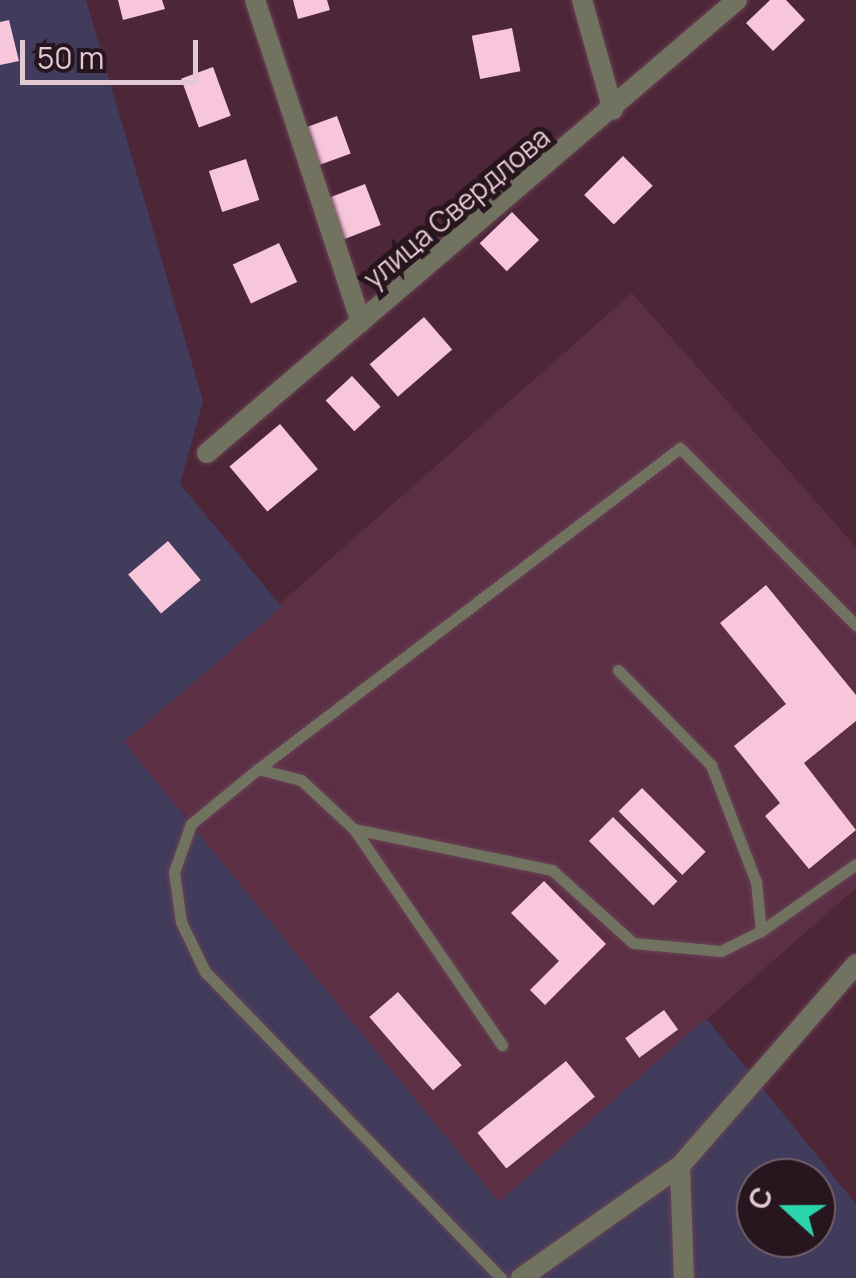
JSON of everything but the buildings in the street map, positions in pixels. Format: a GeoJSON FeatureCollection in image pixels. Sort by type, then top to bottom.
{"type":"FeatureCollection","features":[{"type":"Feature","properties":{"kind":"street"},"geometry":{"type":"LineString","coordinates":[[255,0],[361,322]]}},
{"type":"Feature","properties":{"kind":"street"},"geometry":{"type":"LineString","coordinates":[[582,0],[613,110]]}},
{"type":"Feature","properties":{"kind":"street","name":"улица Свердлова"},"geometry":{"type":"LineString","coordinates":[[207,452],[738,0]]}},
{"type":"Feature","properties":{"kind":"street"},"geometry":{"type":"LineString","coordinates":[[521,1278],[680,1166],[856,964]]}},
{"type":"Feature","properties":{"kind":"street"},"geometry":{"type":"LineString","coordinates":[[680,1166],[684,1278]]}},
{"type":"Feature","properties":{"kind":"lane"},"geometry":{"type":"LineString","coordinates":[[500,1278],[274,1053],[205,972],[181,922],[174,872],[190,824],[680,448],[856,625]]}},
{"type":"Feature","properties":{"kind":"lane"},"geometry":{"type":"LineString","coordinates":[[618,670],[711,766],[756,882],[761,931]]}},
{"type":"Feature","properties":{"kind":"lane"},"geometry":{"type":"LineString","coordinates":[[258,769],[301,780],[354,828],[502,1045]]}},
{"type":"Feature","properties":{"kind":"lane"},"geometry":{"type":"LineString","coordinates":[[354,828],[552,870],[633,943],[721,951],[761,931],[856,864]]}},
{"type":"Feature","properties":{"kind":"shaded area"},"geometry":{"type":"Polygon","coordinates":[[[0,0],[86,0],[203,401],[180,484],[282,607],[124,742],[499,1202],[706,1018],[819,1158],[736,1158],[736,1258],[836,1258],[836,1179],[856,1204],[856,1278],[0,1278],[0,0]]]}},
{"type":"Feature","properties":{"kind":"shaded area"},"geometry":{"type":"Polygon","coordinates":[[[632,293],[856,547],[856,888],[499,1202],[123,742],[632,293]]]}}]}
